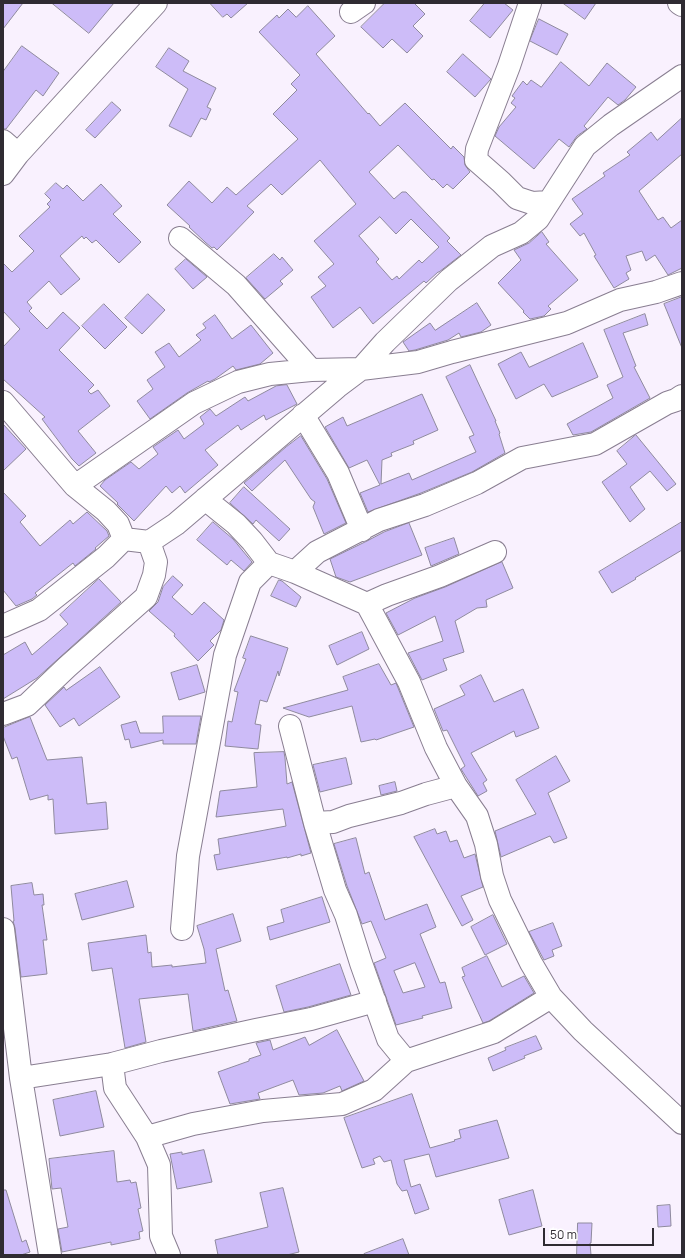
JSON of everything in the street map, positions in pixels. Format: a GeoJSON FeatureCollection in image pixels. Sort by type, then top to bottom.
{"type":"FeatureCollection","features":[{"type":"Feature","properties":{"kind":"street"},"geometry":{"type":"LineString","coordinates":[[3,174],[10,148],[156,3]]}},
{"type":"Feature","properties":{"kind":"street"},"geometry":{"type":"LineString","coordinates":[[530,3],[509,66],[477,149],[476,160],[517,198],[532,203],[549,202]]}},
{"type":"Feature","properties":{"kind":"street"},"geometry":{"type":"LineString","coordinates":[[661,91],[682,58]]}},
{"type":"Feature","properties":{"kind":"street"},"geometry":{"type":"LineString","coordinates":[[124,539],[149,542],[176,524],[270,446],[304,415],[361,369],[385,342],[449,280],[492,246],[521,232],[538,220],[585,146],[611,125],[682,76]]}},
{"type":"Feature","properties":{"kind":"street"},"geometry":{"type":"LineString","coordinates":[[180,238],[236,285],[311,370]]}},
{"type":"Feature","properties":{"kind":"street"},"geometry":{"type":"LineString","coordinates":[[75,486],[194,403],[238,382],[270,374],[311,370],[361,369],[418,362],[567,323],[620,300],[656,292],[682,283]]}},
{"type":"Feature","properties":{"kind":"street"},"geometry":{"type":"LineString","coordinates":[[3,402],[75,486],[106,511],[118,524],[124,539]]}},
{"type":"Feature","properties":{"kind":"street"},"geometry":{"type":"LineString","coordinates":[[295,572],[317,552],[379,520],[425,505],[478,483],[522,458],[595,444],[667,403],[680,402]]}},
{"type":"Feature","properties":{"kind":"street"},"geometry":{"type":"LineString","coordinates":[[304,415],[338,473],[362,530]]}},
{"type":"Feature","properties":{"kind":"street"},"geometry":{"type":"LineString","coordinates":[[205,499],[236,524],[252,541],[269,563],[295,572],[367,604],[409,682],[436,748],[456,786],[478,816],[486,844],[492,876],[500,900],[550,997],[682,1123]]}},
{"type":"Feature","properties":{"kind":"street"},"geometry":{"type":"LineString","coordinates":[[3,626],[40,610],[106,557],[124,539]]}},
{"type":"Feature","properties":{"kind":"street"},"geometry":{"type":"LineString","coordinates":[[3,714],[27,705],[67,667],[146,598],[154,575],[156,562],[149,542]]}},
{"type":"Feature","properties":{"kind":"street"},"geometry":{"type":"LineString","coordinates":[[367,604],[387,595],[440,576],[495,552]]}},
{"type":"Feature","properties":{"kind":"street"},"geometry":{"type":"LineString","coordinates":[[182,929],[188,856],[225,655],[250,582],[269,563]]}},
{"type":"Feature","properties":{"kind":"street"},"geometry":{"type":"LineString","coordinates":[[290,726],[315,823],[335,890],[346,915],[388,1039],[406,1061]]}},
{"type":"Feature","properties":{"kind":"street"},"geometry":{"type":"LineString","coordinates":[[315,823],[333,822],[349,816],[401,804],[426,794],[456,786]]}},
{"type":"Feature","properties":{"kind":"street"},"geometry":{"type":"LineString","coordinates":[[3,929],[21,1078],[50,1255]]}},
{"type":"Feature","properties":{"kind":"street"},"geometry":{"type":"LineString","coordinates":[[148,1138],[193,1124],[263,1111],[342,1104],[374,1090],[406,1061],[494,1032],[550,997]]}},
{"type":"Feature","properties":{"kind":"street"},"geometry":{"type":"LineString","coordinates":[[21,1078],[112,1064],[161,1051],[311,1019],[375,1001]]}},
{"type":"Feature","properties":{"kind":"street"},"geometry":{"type":"LineString","coordinates":[[112,1064],[115,1088],[148,1138],[159,1165],[161,1236],[169,1255]]}},
{"type":"Feature","properties":{"kind":"building"},"geometry":{"type":"Polygon","coordinates":[[[3,3],[23,3],[3,29],[3,3]]]}},
{"type":"Feature","properties":{"kind":"building"},"geometry":{"type":"Polygon","coordinates":[[[52,3],[114,3],[89,33],[52,3]]]}},
{"type":"Feature","properties":{"kind":"building"},"geometry":{"type":"Polygon","coordinates":[[[210,3],[248,3],[231,18],[227,14],[223,17],[210,3]]]}},
{"type":"Feature","properties":{"kind":"building"},"geometry":{"type":"Polygon","coordinates":[[[385,3],[414,3],[425,14],[413,26],[423,36],[407,53],[392,39],[383,48],[361,27],[385,3]]]}},
{"type":"Feature","properties":{"kind":"building"},"geometry":{"type":"Polygon","coordinates":[[[485,3],[504,3],[513,10],[490,38],[470,21],[485,3]]]}},
{"type":"Feature","properties":{"kind":"building"},"geometry":{"type":"Polygon","coordinates":[[[563,3],[596,3],[585,19],[563,3]]]}},
{"type":"Feature","properties":{"kind":"building"},"geometry":{"type":"Polygon","coordinates":[[[308,6],[335,36],[316,54],[380,126],[405,103],[451,149],[453,146],[464,157],[465,165],[470,172],[453,189],[447,184],[443,188],[434,179],[432,180],[398,145],[369,172],[394,199],[402,192],[406,192],[450,238],[447,241],[461,255],[426,283],[424,281],[373,324],[360,307],[333,328],[311,297],[326,286],[318,277],[334,264],[314,241],[356,204],[320,160],[282,195],[271,184],[247,206],[254,212],[217,250],[205,242],[167,205],[189,181],[212,203],[227,187],[236,195],[298,139],[273,114],[297,90],[291,84],[300,75],[259,32],[277,15],[279,18],[288,9],[296,17],[308,6]],[[380,217],[359,236],[379,259],[376,262],[392,280],[397,276],[399,279],[419,260],[422,263],[439,247],[411,219],[396,234],[380,217]]]}},
{"type":"Feature","properties":{"kind":"building"},"geometry":{"type":"Polygon","coordinates":[[[539,19],[568,34],[557,55],[530,41],[539,19]]]}},
{"type":"Feature","properties":{"kind":"building"},"geometry":{"type":"Polygon","coordinates":[[[22,46],[59,73],[43,96],[36,90],[6,129],[3,129],[3,72],[22,46]]]}},
{"type":"Feature","properties":{"kind":"building"},"geometry":{"type":"Polygon","coordinates":[[[169,48],[189,61],[183,71],[216,88],[207,107],[211,109],[206,120],[201,118],[191,137],[169,126],[188,89],[156,67],[169,48]]]}},
{"type":"Feature","properties":{"kind":"building"},"geometry":{"type":"Polygon","coordinates":[[[463,54],[491,79],[475,97],[447,72],[463,54]]]}},
{"type":"Feature","properties":{"kind":"building"},"geometry":{"type":"Polygon","coordinates":[[[561,62],[589,86],[607,63],[636,87],[625,100],[618,105],[608,97],[584,126],[587,129],[577,136],[569,147],[559,139],[534,169],[495,136],[499,127],[516,107],[511,103],[515,98],[512,96],[523,81],[527,85],[531,80],[541,87],[561,62]]]}},
{"type":"Feature","properties":{"kind":"building"},"geometry":{"type":"Polygon","coordinates":[[[112,102],[121,110],[95,138],[86,130],[112,102]]]}},
{"type":"Feature","properties":{"kind":"building"},"geometry":{"type":"Polygon","coordinates":[[[682,118],[682,154],[639,191],[658,220],[663,217],[671,228],[682,220],[682,268],[668,275],[655,255],[646,261],[642,251],[626,256],[631,270],[626,273],[629,279],[614,288],[594,256],[596,255],[584,233],[580,236],[570,224],[583,214],[572,199],[605,176],[603,173],[630,155],[627,152],[651,132],[657,140],[682,118]]]}},
{"type":"Feature","properties":{"kind":"building"},"geometry":{"type":"Polygon","coordinates":[[[56,183],[63,189],[67,185],[83,201],[101,184],[122,206],[113,214],[141,242],[119,263],[96,240],[92,243],[86,237],[84,239],[82,236],[60,256],[80,279],[61,295],[49,281],[27,302],[32,308],[29,311],[47,329],[63,312],[80,328],[59,350],[94,385],[88,391],[91,394],[98,390],[110,406],[78,431],[96,453],[79,466],[42,419],[45,417],[3,379],[3,347],[20,329],[3,311],[3,263],[12,272],[34,251],[19,236],[50,207],[47,204],[51,200],[45,194],[56,183]]]}},
{"type":"Feature","properties":{"kind":"building"},"geometry":{"type":"Polygon","coordinates":[[[542,232],[549,242],[546,244],[578,280],[548,306],[551,309],[544,316],[530,319],[498,283],[521,260],[514,250],[529,243],[542,232]]]}},
{"type":"Feature","properties":{"kind":"building"},"geometry":{"type":"Polygon","coordinates":[[[274,254],[280,260],[282,257],[293,270],[280,281],[283,284],[265,299],[246,278],[274,254]]]}},
{"type":"Feature","properties":{"kind":"building"},"geometry":{"type":"Polygon","coordinates":[[[186,259],[207,277],[193,289],[175,269],[186,259]]]}},
{"type":"Feature","properties":{"kind":"building"},"geometry":{"type":"Polygon","coordinates":[[[148,294],[165,310],[142,334],[125,318],[148,294]]]}},
{"type":"Feature","properties":{"kind":"building"},"geometry":{"type":"Polygon","coordinates":[[[682,297],[682,348],[664,304],[682,297]]]}},
{"type":"Feature","properties":{"kind":"building"},"geometry":{"type":"Polygon","coordinates":[[[477,303],[491,325],[481,332],[461,337],[459,333],[448,340],[409,351],[403,342],[430,323],[435,330],[477,303]]]}},
{"type":"Feature","properties":{"kind":"building"},"geometry":{"type":"Polygon","coordinates":[[[104,304],[127,327],[105,349],[82,326],[104,304]]]}},
{"type":"Feature","properties":{"kind":"building"},"geometry":{"type":"Polygon","coordinates":[[[645,314],[648,325],[623,333],[636,366],[634,367],[650,398],[591,432],[573,435],[567,424],[613,398],[607,385],[623,377],[604,330],[645,314]]]}},
{"type":"Feature","properties":{"kind":"building"},"geometry":{"type":"Polygon","coordinates":[[[215,315],[232,339],[251,325],[273,353],[260,364],[236,370],[233,366],[215,379],[209,382],[208,381],[187,393],[150,419],[137,401],[153,389],[147,380],[165,367],[155,352],[169,343],[179,357],[201,340],[196,335],[206,328],[203,324],[215,315]]]}},
{"type":"Feature","properties":{"kind":"building"},"geometry":{"type":"Polygon","coordinates":[[[583,343],[598,377],[552,397],[544,384],[516,399],[498,364],[521,352],[529,367],[583,343]]]}},
{"type":"Feature","properties":{"kind":"building"},"geometry":{"type":"Polygon","coordinates":[[[470,365],[496,421],[505,453],[472,472],[421,493],[368,512],[360,493],[380,485],[367,460],[349,468],[325,427],[343,417],[347,426],[422,394],[438,430],[413,441],[414,444],[391,453],[392,456],[382,460],[381,484],[409,473],[412,480],[476,452],[469,437],[474,435],[446,377],[470,365]]]}},
{"type":"Feature","properties":{"kind":"building"},"geometry":{"type":"Polygon","coordinates":[[[287,385],[297,404],[266,420],[264,415],[241,430],[238,425],[205,450],[218,465],[185,493],[180,486],[172,493],[166,486],[134,521],[100,486],[105,480],[131,462],[139,469],[158,454],[153,447],[178,430],[184,439],[204,424],[200,417],[210,409],[216,416],[245,397],[248,401],[276,386],[287,385]]]}},
{"type":"Feature","properties":{"kind":"building"},"geometry":{"type":"Polygon","coordinates":[[[3,424],[26,449],[3,471],[3,424]]]}},
{"type":"Feature","properties":{"kind":"building"},"geometry":{"type":"Polygon","coordinates":[[[636,435],[676,484],[667,491],[650,471],[630,487],[645,509],[630,522],[602,482],[627,464],[617,451],[636,435]]]}},
{"type":"Feature","properties":{"kind":"building"},"geometry":{"type":"Polygon","coordinates":[[[301,436],[327,479],[346,523],[324,534],[313,507],[315,502],[311,499],[285,460],[252,491],[244,483],[301,436]]]}},
{"type":"Feature","properties":{"kind":"building"},"geometry":{"type":"Polygon","coordinates":[[[244,487],[290,529],[279,541],[256,520],[253,524],[230,503],[244,487]]]}},
{"type":"Feature","properties":{"kind":"building"},"geometry":{"type":"Polygon","coordinates":[[[3,492],[26,516],[20,522],[40,546],[70,520],[73,524],[87,512],[107,531],[109,536],[75,566],[73,563],[35,593],[37,595],[32,599],[16,606],[3,590],[3,492]]]}},
{"type":"Feature","properties":{"kind":"building"},"geometry":{"type":"Polygon","coordinates":[[[213,522],[233,539],[252,562],[244,571],[231,560],[227,565],[197,540],[213,522]]]}},
{"type":"Feature","properties":{"kind":"building"},"geometry":{"type":"Polygon","coordinates":[[[682,522],[682,550],[612,593],[599,572],[682,522]]]}},
{"type":"Feature","properties":{"kind":"building"},"geometry":{"type":"Polygon","coordinates":[[[409,523],[422,555],[350,582],[336,577],[330,559],[384,532],[409,523]]]}},
{"type":"Feature","properties":{"kind":"building"},"geometry":{"type":"Polygon","coordinates":[[[454,538],[459,554],[431,566],[425,548],[454,538]]]}},
{"type":"Feature","properties":{"kind":"building"},"geometry":{"type":"Polygon","coordinates":[[[502,562],[513,588],[486,600],[487,607],[477,608],[455,621],[464,652],[443,659],[447,670],[422,680],[408,653],[443,641],[435,616],[398,635],[386,613],[415,598],[445,587],[502,562]]]}},
{"type":"Feature","properties":{"kind":"building"},"geometry":{"type":"Polygon","coordinates":[[[173,576],[183,585],[172,597],[192,615],[204,602],[224,620],[221,630],[210,641],[214,645],[198,661],[174,636],[175,634],[149,611],[158,602],[163,587],[173,576]]]}},
{"type":"Feature","properties":{"kind":"building"},"geometry":{"type":"Polygon","coordinates":[[[99,579],[121,602],[37,678],[3,699],[3,655],[25,642],[32,655],[68,624],[60,615],[99,579]]]}},
{"type":"Feature","properties":{"kind":"building"},"geometry":{"type":"Polygon","coordinates":[[[279,580],[301,597],[296,607],[271,596],[279,580]]]}},
{"type":"Feature","properties":{"kind":"building"},"geometry":{"type":"Polygon","coordinates":[[[362,632],[369,649],[337,665],[329,646],[362,632]]]}},
{"type":"Feature","properties":{"kind":"building"},"geometry":{"type":"Polygon","coordinates":[[[251,636],[288,648],[279,676],[278,671],[267,702],[260,700],[255,724],[261,725],[258,749],[225,746],[228,721],[232,722],[238,692],[234,691],[246,659],[243,658],[251,636]]]}},
{"type":"Feature","properties":{"kind":"building"},"geometry":{"type":"Polygon","coordinates":[[[379,664],[391,685],[396,683],[414,727],[376,740],[361,742],[352,706],[309,717],[283,708],[348,690],[343,677],[379,664]]]}},
{"type":"Feature","properties":{"kind":"building"},"geometry":{"type":"Polygon","coordinates":[[[197,665],[205,692],[179,700],[171,673],[197,665]]]}},
{"type":"Feature","properties":{"kind":"building"},"geometry":{"type":"Polygon","coordinates":[[[100,667],[120,697],[79,726],[74,718],[60,727],[45,705],[64,687],[66,690],[100,667]]]}},
{"type":"Feature","properties":{"kind":"building"},"geometry":{"type":"Polygon","coordinates":[[[481,675],[494,702],[523,689],[539,728],[516,737],[514,731],[471,753],[487,780],[483,783],[487,791],[478,796],[461,769],[465,766],[447,730],[443,731],[434,709],[465,695],[460,686],[481,675]]]}},
{"type":"Feature","properties":{"kind":"building"},"geometry":{"type":"Polygon","coordinates":[[[163,716],[201,716],[196,744],[163,744],[163,740],[131,748],[129,739],[125,740],[121,725],[136,721],[140,733],[163,733],[163,716]]]}},
{"type":"Feature","properties":{"kind":"building"},"geometry":{"type":"Polygon","coordinates":[[[30,717],[47,760],[82,757],[87,804],[106,802],[108,829],[55,834],[53,799],[48,800],[48,795],[30,800],[17,757],[12,759],[3,736],[3,728],[30,717]]]}},
{"type":"Feature","properties":{"kind":"building"},"geometry":{"type":"Polygon","coordinates":[[[284,752],[287,784],[292,782],[311,853],[217,870],[214,855],[220,854],[218,839],[286,826],[283,809],[216,817],[220,791],[257,787],[254,753],[284,752]]]}},
{"type":"Feature","properties":{"kind":"building"},"geometry":{"type":"Polygon","coordinates":[[[556,756],[570,781],[548,793],[567,838],[554,843],[550,836],[501,857],[495,831],[536,814],[516,780],[556,756]]]}},
{"type":"Feature","properties":{"kind":"building"},"geometry":{"type":"Polygon","coordinates":[[[346,758],[352,784],[320,792],[313,765],[346,758]]]}},
{"type":"Feature","properties":{"kind":"building"},"geometry":{"type":"Polygon","coordinates":[[[395,782],[397,791],[381,795],[379,786],[395,782]]]}},
{"type":"Feature","properties":{"kind":"building"},"geometry":{"type":"Polygon","coordinates":[[[435,829],[437,834],[446,831],[450,842],[457,840],[464,858],[475,854],[483,887],[461,896],[473,920],[462,926],[414,837],[435,829]]]}},
{"type":"Feature","properties":{"kind":"building"},"geometry":{"type":"Polygon","coordinates":[[[356,838],[365,874],[369,872],[385,920],[427,904],[436,927],[420,934],[440,983],[445,982],[452,1008],[396,1025],[374,963],[386,958],[371,921],[362,924],[347,886],[334,844],[356,838]],[[415,963],[394,971],[403,993],[425,987],[415,963]]]}},
{"type":"Feature","properties":{"kind":"building"},"geometry":{"type":"Polygon","coordinates":[[[127,881],[134,907],[82,920],[75,894],[127,881]]]}},
{"type":"Feature","properties":{"kind":"building"},"geometry":{"type":"Polygon","coordinates":[[[32,883],[34,895],[43,894],[44,905],[42,905],[47,940],[43,940],[47,974],[21,977],[13,921],[11,886],[32,883]]]}},
{"type":"Feature","properties":{"kind":"building"},"geometry":{"type":"Polygon","coordinates":[[[322,897],[330,922],[270,940],[267,927],[284,922],[281,910],[322,897]]]}},
{"type":"Feature","properties":{"kind":"building"},"geometry":{"type":"Polygon","coordinates":[[[233,914],[241,941],[216,949],[225,991],[228,990],[237,1021],[193,1031],[188,994],[139,999],[146,1042],[125,1048],[112,968],[92,971],[88,943],[146,935],[148,953],[151,952],[152,967],[172,965],[172,967],[206,963],[204,949],[197,926],[233,914]]]}},
{"type":"Feature","properties":{"kind":"building"},"geometry":{"type":"Polygon","coordinates":[[[493,915],[507,944],[485,955],[471,927],[493,915]]]}},
{"type":"Feature","properties":{"kind":"building"},"geometry":{"type":"Polygon","coordinates":[[[553,923],[562,946],[552,950],[554,956],[544,960],[529,932],[553,923]]]}},
{"type":"Feature","properties":{"kind":"building"},"geometry":{"type":"Polygon","coordinates":[[[487,956],[502,987],[524,976],[534,993],[489,1021],[483,1023],[462,977],[465,976],[462,968],[487,956]]]}},
{"type":"Feature","properties":{"kind":"building"},"geometry":{"type":"Polygon","coordinates":[[[340,964],[351,995],[284,1012],[276,986],[340,964]]]}},
{"type":"Feature","properties":{"kind":"building"},"geometry":{"type":"Polygon","coordinates":[[[337,1030],[364,1081],[342,1091],[340,1086],[323,1093],[299,1095],[293,1080],[258,1093],[260,1099],[230,1104],[218,1072],[261,1055],[256,1043],[270,1040],[273,1050],[305,1037],[309,1045],[337,1030]]]}},
{"type":"Feature","properties":{"kind":"building"},"geometry":{"type":"Polygon","coordinates":[[[536,1036],[542,1049],[524,1056],[525,1058],[493,1071],[488,1058],[506,1050],[505,1048],[536,1036]]]}},
{"type":"Feature","properties":{"kind":"building"},"geometry":{"type":"Polygon","coordinates":[[[96,1091],[104,1127],[60,1136],[53,1100],[96,1091]]]}},
{"type":"Feature","properties":{"kind":"building"},"geometry":{"type":"Polygon","coordinates":[[[412,1094],[430,1148],[461,1138],[459,1130],[497,1120],[509,1158],[436,1177],[429,1154],[404,1160],[411,1187],[420,1184],[429,1209],[415,1214],[407,1190],[402,1191],[397,1184],[391,1160],[384,1162],[380,1156],[373,1159],[375,1164],[362,1168],[344,1118],[412,1094]]]}},
{"type":"Feature","properties":{"kind":"building"},"geometry":{"type":"Polygon","coordinates":[[[204,1150],[212,1182],[177,1189],[170,1154],[182,1152],[182,1154],[204,1150]]]}},
{"type":"Feature","properties":{"kind":"building"},"geometry":{"type":"Polygon","coordinates":[[[114,1151],[117,1182],[130,1180],[131,1183],[136,1182],[141,1208],[138,1209],[143,1231],[139,1232],[140,1239],[111,1245],[111,1242],[62,1252],[58,1229],[68,1227],[61,1188],[52,1189],[49,1159],[114,1151]]]}},
{"type":"Feature","properties":{"kind":"building"},"geometry":{"type":"Polygon","coordinates":[[[283,1188],[299,1252],[287,1255],[218,1255],[215,1240],[268,1227],[260,1193],[283,1188]]]}},
{"type":"Feature","properties":{"kind":"building"},"geometry":{"type":"Polygon","coordinates":[[[3,1190],[6,1190],[22,1242],[26,1240],[30,1252],[21,1255],[3,1255],[3,1190]]]}},
{"type":"Feature","properties":{"kind":"building"},"geometry":{"type":"Polygon","coordinates":[[[533,1190],[542,1226],[509,1235],[499,1200],[533,1190]]]}},
{"type":"Feature","properties":{"kind":"building"},"geometry":{"type":"Polygon","coordinates":[[[670,1205],[671,1226],[658,1227],[657,1206],[670,1205]]]}},
{"type":"Feature","properties":{"kind":"building"},"geometry":{"type":"Polygon","coordinates":[[[578,1223],[592,1223],[590,1243],[591,1255],[577,1255],[578,1223]]]}},
{"type":"Feature","properties":{"kind":"building"},"geometry":{"type":"Polygon","coordinates":[[[403,1239],[409,1255],[364,1255],[364,1254],[403,1239]]]}}]}
